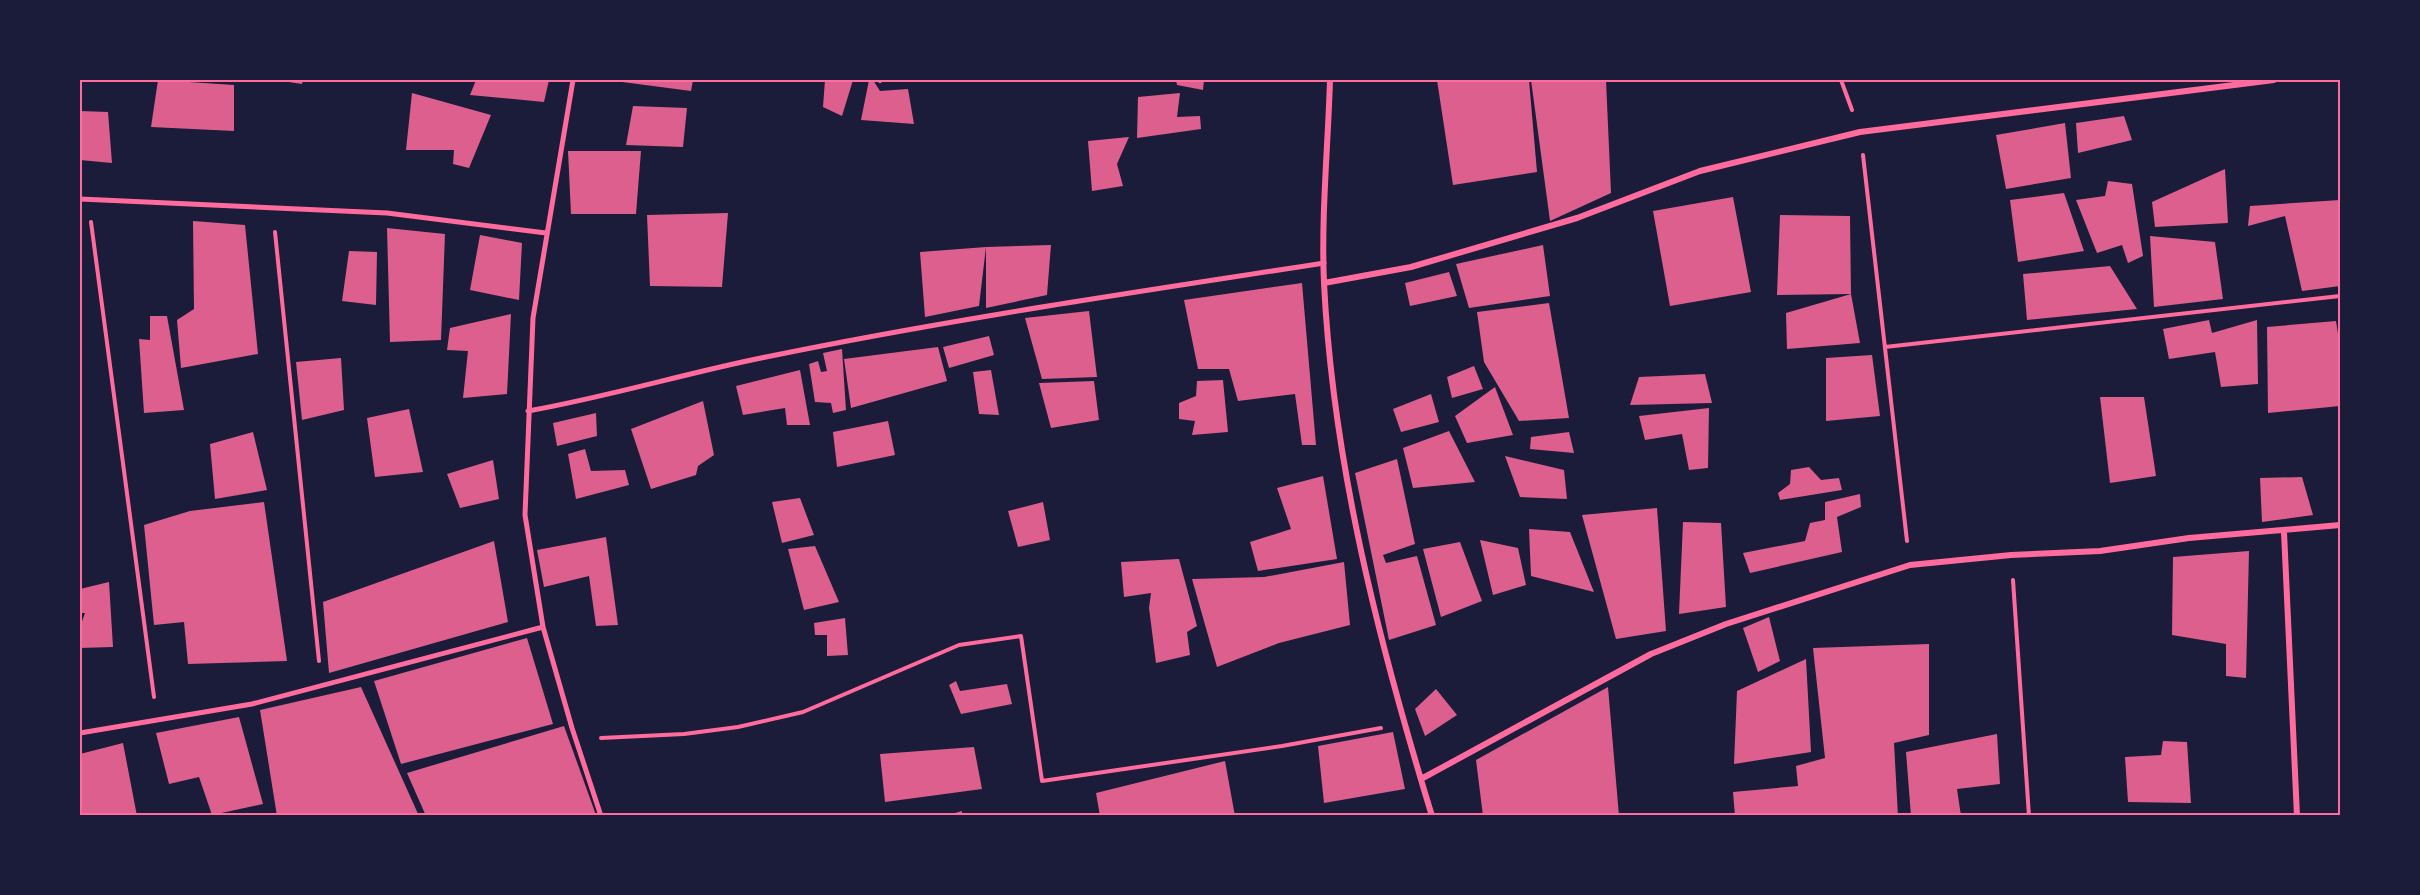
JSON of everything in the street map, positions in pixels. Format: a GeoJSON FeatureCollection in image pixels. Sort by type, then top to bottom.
{"type":"FeatureCollection","features":[{"type":"Feature","properties":{"kind":"street"},"geometry":{"type":"LineString","coordinates":[[573,80],[533,318],[525,515],[543,627],[576,739],[602,816]]}},
{"type":"Feature","properties":{"kind":"street"},"geometry":{"type":"LineString","coordinates":[[1330,80],[1324,284],[1331,368],[1345,467],[1378,627],[1432,816]]}},
{"type":"Feature","properties":{"kind":"street"},"geometry":{"type":"LineString","coordinates":[[1324,284],[1411,267],[1577,218],[1700,171],[1860,132],[2274,80]]}},
{"type":"Feature","properties":{"kind":"street"},"geometry":{"type":"LineString","coordinates":[[80,199],[387,213],[546,233]]}},
{"type":"Feature","properties":{"kind":"street"},"geometry":{"type":"LineString","coordinates":[[528,411],[596,399],[677,377],[788,353],[1004,313],[1324,262]]}},
{"type":"Feature","properties":{"kind":"street"},"geometry":{"type":"LineString","coordinates":[[1421,779],[1651,654],[1726,624],[1910,566],[2011,555],[2100,551],[2190,538],[2284,532],[2340,525]]}},
{"type":"Feature","properties":{"kind":"street"},"geometry":{"type":"LineString","coordinates":[[2284,532],[2297,816]]}},
{"type":"Feature","properties":{"kind":"street"},"geometry":{"type":"LineString","coordinates":[[80,733],[252,704],[543,627]]}},
{"type":"Feature","properties":{"kind":"path"},"geometry":{"type":"LineString","coordinates":[[1841,80],[1860,132],[1910,566]]}},
{"type":"Feature","properties":{"kind":"path"},"geometry":{"type":"LineString","coordinates":[[88,199],[157,721]]}},
{"type":"Feature","properties":{"kind":"path"},"geometry":{"type":"LineString","coordinates":[[273,206],[322,685]]}},
{"type":"Feature","properties":{"kind":"path"},"geometry":{"type":"LineString","coordinates":[[1885,347],[2340,297]]}},
{"type":"Feature","properties":{"kind":"path"},"geometry":{"type":"LineString","coordinates":[[2011,555],[2029,816]]}},
{"type":"Feature","properties":{"kind":"path"},"geometry":{"type":"LineString","coordinates":[[576,739],[684,734],[738,727],[803,712],[959,645],[1021,636],[1042,781],[1282,746],[1405,723]]}},
{"type":"Feature","properties":{"kind":"building"},"geometry":{"type":"Polygon","coordinates":[[[158,80],[234,85],[234,131],[151,127],[158,80]]]}},
{"type":"Feature","properties":{"kind":"building"},"geometry":{"type":"Polygon","coordinates":[[[282,80],[303,80],[302,84],[282,80]]]}},
{"type":"Feature","properties":{"kind":"building"},"geometry":{"type":"Polygon","coordinates":[[[476,80],[549,80],[544,102],[470,95],[476,80]]]}},
{"type":"Feature","properties":{"kind":"building"},"geometry":{"type":"Polygon","coordinates":[[[607,80],[693,80],[691,91],[607,80]]]}},
{"type":"Feature","properties":{"kind":"building"},"geometry":{"type":"Polygon","coordinates":[[[825,80],[853,80],[842,116],[823,107],[825,80]]]}},
{"type":"Feature","properties":{"kind":"building"},"geometry":{"type":"Polygon","coordinates":[[[869,80],[873,80],[880,91],[908,89],[914,124],[861,120],[869,80]]]}},
{"type":"Feature","properties":{"kind":"building"},"geometry":{"type":"Polygon","coordinates":[[[1176,80],[1204,80],[1203,90],[1177,85],[1176,80]]]}},
{"type":"Feature","properties":{"kind":"building"},"geometry":{"type":"Polygon","coordinates":[[[1437,80],[1529,80],[1537,172],[1453,185],[1437,80]]]}},
{"type":"Feature","properties":{"kind":"building"},"geometry":{"type":"Polygon","coordinates":[[[1531,80],[1606,80],[1611,193],[1550,221],[1531,80]]]}},
{"type":"Feature","properties":{"kind":"building"},"geometry":{"type":"Polygon","coordinates":[[[412,93],[491,115],[469,168],[453,164],[454,150],[406,150],[412,93]]]}},
{"type":"Feature","properties":{"kind":"building"},"geometry":{"type":"Polygon","coordinates":[[[1180,93],[1177,117],[1200,116],[1201,129],[1137,138],[1138,97],[1180,93]]]}},
{"type":"Feature","properties":{"kind":"building"},"geometry":{"type":"Polygon","coordinates":[[[633,106],[687,108],[683,147],[626,145],[633,106]]]}},
{"type":"Feature","properties":{"kind":"building"},"geometry":{"type":"Polygon","coordinates":[[[80,111],[108,112],[112,163],[80,160],[80,111]]]}},
{"type":"Feature","properties":{"kind":"building"},"geometry":{"type":"Polygon","coordinates":[[[2124,116],[2132,140],[2078,153],[2076,123],[2124,116]]]}},
{"type":"Feature","properties":{"kind":"building"},"geometry":{"type":"Polygon","coordinates":[[[2065,123],[2071,178],[2006,189],[1996,135],[2065,123]]]}},
{"type":"Feature","properties":{"kind":"building"},"geometry":{"type":"Polygon","coordinates":[[[1129,137],[1117,164],[1123,186],[1092,191],[1088,141],[1129,137]]]}},
{"type":"Feature","properties":{"kind":"building"},"geometry":{"type":"Polygon","coordinates":[[[568,151],[641,151],[636,214],[571,214],[568,151]]]}},
{"type":"Feature","properties":{"kind":"building"},"geometry":{"type":"Polygon","coordinates":[[[2225,169],[2228,223],[2155,227],[2152,202],[2225,169]]]}},
{"type":"Feature","properties":{"kind":"building"},"geometry":{"type":"Polygon","coordinates":[[[2108,181],[2132,184],[2143,256],[2128,263],[2122,245],[2097,253],[2076,200],[2105,196],[2108,181]]]}},
{"type":"Feature","properties":{"kind":"building"},"geometry":{"type":"Polygon","coordinates":[[[2064,193],[2084,251],[2018,262],[2010,200],[2064,193]]]}},
{"type":"Feature","properties":{"kind":"building"},"geometry":{"type":"Polygon","coordinates":[[[1733,197],[1751,292],[1670,306],[1653,211],[1733,197]]]}},
{"type":"Feature","properties":{"kind":"building"},"geometry":{"type":"Polygon","coordinates":[[[2340,200],[2340,286],[2302,291],[2285,216],[2248,226],[2250,206],[2340,200]]]}},
{"type":"Feature","properties":{"kind":"building"},"geometry":{"type":"Polygon","coordinates":[[[728,213],[722,287],[650,286],[647,215],[728,213]]]}},
{"type":"Feature","properties":{"kind":"building"},"geometry":{"type":"Polygon","coordinates":[[[1780,215],[1850,216],[1851,294],[1777,295],[1780,215]]]}},
{"type":"Feature","properties":{"kind":"building"},"geometry":{"type":"Polygon","coordinates":[[[193,221],[245,225],[258,354],[181,368],[177,320],[194,309],[193,221]]]}},
{"type":"Feature","properties":{"kind":"building"},"geometry":{"type":"Polygon","coordinates":[[[387,228],[445,234],[441,340],[390,342],[387,228]]]}},
{"type":"Feature","properties":{"kind":"building"},"geometry":{"type":"Polygon","coordinates":[[[480,235],[522,243],[519,300],[470,290],[480,235]]]}},
{"type":"Feature","properties":{"kind":"building"},"geometry":{"type":"Polygon","coordinates":[[[2150,236],[2215,242],[2223,299],[2154,307],[2150,236]]]}},
{"type":"Feature","properties":{"kind":"building"},"geometry":{"type":"Polygon","coordinates":[[[1051,245],[1047,295],[986,308],[986,247],[1051,245]]]}},
{"type":"Feature","properties":{"kind":"building"},"geometry":{"type":"Polygon","coordinates":[[[1543,245],[1550,296],[1469,308],[1456,264],[1543,245]]]}},
{"type":"Feature","properties":{"kind":"building"},"geometry":{"type":"Polygon","coordinates":[[[986,247],[979,306],[925,317],[920,252],[986,247]]]}},
{"type":"Feature","properties":{"kind":"building"},"geometry":{"type":"Polygon","coordinates":[[[349,251],[377,252],[376,305],[342,301],[349,251]]]}},
{"type":"Feature","properties":{"kind":"building"},"geometry":{"type":"Polygon","coordinates":[[[2110,266],[2137,309],[2027,320],[2023,274],[2110,266]]]}},
{"type":"Feature","properties":{"kind":"building"},"geometry":{"type":"Polygon","coordinates":[[[1449,272],[1457,296],[1410,306],[1405,283],[1449,272]]]}},
{"type":"Feature","properties":{"kind":"building"},"geometry":{"type":"Polygon","coordinates":[[[1302,283],[1316,445],[1302,445],[1295,394],[1238,401],[1229,369],[1198,369],[1184,300],[1302,283]]]}},
{"type":"Feature","properties":{"kind":"building"},"geometry":{"type":"Polygon","coordinates":[[[1851,294],[1860,343],[1787,349],[1786,313],[1851,294]]]}},
{"type":"Feature","properties":{"kind":"building"},"geometry":{"type":"Polygon","coordinates":[[[1549,303],[1569,418],[1519,421],[1484,362],[1477,312],[1549,303]]]}},
{"type":"Feature","properties":{"kind":"building"},"geometry":{"type":"Polygon","coordinates":[[[1089,311],[1097,377],[1042,379],[1025,318],[1089,311]]]}},
{"type":"Feature","properties":{"kind":"building"},"geometry":{"type":"Polygon","coordinates":[[[511,314],[507,394],[463,398],[468,351],[447,350],[450,328],[511,314]]]}},
{"type":"Feature","properties":{"kind":"building"},"geometry":{"type":"Polygon","coordinates":[[[150,316],[167,316],[184,410],[144,413],[139,339],[150,340],[150,316]]]}},
{"type":"Feature","properties":{"kind":"building"},"geometry":{"type":"Polygon","coordinates":[[[2209,320],[2212,333],[2257,320],[2258,384],[2221,387],[2215,352],[2169,359],[2163,329],[2209,320]]]}},
{"type":"Feature","properties":{"kind":"building"},"geometry":{"type":"Polygon","coordinates":[[[2336,321],[2340,346],[2340,406],[2268,413],[2267,327],[2336,321]]]}},
{"type":"Feature","properties":{"kind":"building"},"geometry":{"type":"Polygon","coordinates":[[[989,336],[994,355],[949,368],[943,347],[989,336]]]}},
{"type":"Feature","properties":{"kind":"building"},"geometry":{"type":"Polygon","coordinates":[[[938,347],[947,381],[851,408],[844,359],[938,347]]]}},
{"type":"Feature","properties":{"kind":"building"},"geometry":{"type":"Polygon","coordinates":[[[842,349],[846,410],[833,413],[831,403],[815,402],[809,364],[818,361],[821,372],[827,371],[823,353],[842,349]]]}},
{"type":"Feature","properties":{"kind":"building"},"geometry":{"type":"Polygon","coordinates":[[[1872,355],[1880,416],[1826,421],[1826,358],[1872,355]]]}},
{"type":"Feature","properties":{"kind":"building"},"geometry":{"type":"Polygon","coordinates":[[[341,358],[344,410],[302,420],[296,362],[341,358]]]}},
{"type":"Feature","properties":{"kind":"building"},"geometry":{"type":"Polygon","coordinates":[[[1474,366],[1483,389],[1452,398],[1447,377],[1474,366]]]}},
{"type":"Feature","properties":{"kind":"building"},"geometry":{"type":"Polygon","coordinates":[[[800,370],[810,425],[787,425],[785,408],[743,415],[736,386],[800,370]]]}},
{"type":"Feature","properties":{"kind":"building"},"geometry":{"type":"Polygon","coordinates":[[[991,370],[999,415],[979,414],[973,372],[991,370]]]}},
{"type":"Feature","properties":{"kind":"building"},"geometry":{"type":"Polygon","coordinates":[[[1705,374],[1712,403],[1630,405],[1639,377],[1705,374]]]}},
{"type":"Feature","properties":{"kind":"building"},"geometry":{"type":"Polygon","coordinates":[[[1223,380],[1228,432],[1192,435],[1195,421],[1179,419],[1179,403],[1196,396],[1197,381],[1223,380]]]}},
{"type":"Feature","properties":{"kind":"building"},"geometry":{"type":"Polygon","coordinates":[[[1094,381],[1099,420],[1051,428],[1039,383],[1094,381]]]}},
{"type":"Feature","properties":{"kind":"building"},"geometry":{"type":"Polygon","coordinates":[[[1495,387],[1513,435],[1467,443],[1455,416],[1495,387]]]}},
{"type":"Feature","properties":{"kind":"building"},"geometry":{"type":"Polygon","coordinates":[[[1431,394],[1439,422],[1401,432],[1393,409],[1431,394]]]}},
{"type":"Feature","properties":{"kind":"building"},"geometry":{"type":"Polygon","coordinates":[[[2100,397],[2144,397],[2156,476],[2110,483],[2100,397]]]}},
{"type":"Feature","properties":{"kind":"building"},"geometry":{"type":"Polygon","coordinates":[[[703,401],[714,455],[698,466],[696,475],[651,489],[631,429],[703,401]]]}},
{"type":"Feature","properties":{"kind":"building"},"geometry":{"type":"Polygon","coordinates":[[[1709,408],[1708,468],[1689,470],[1682,434],[1645,440],[1639,416],[1709,408]]]}},
{"type":"Feature","properties":{"kind":"building"},"geometry":{"type":"Polygon","coordinates":[[[409,409],[423,472],[375,477],[367,418],[409,409]]]}},
{"type":"Feature","properties":{"kind":"building"},"geometry":{"type":"Polygon","coordinates":[[[596,413],[597,436],[557,446],[553,423],[596,413]]]}},
{"type":"Feature","properties":{"kind":"building"},"geometry":{"type":"Polygon","coordinates":[[[888,421],[895,455],[837,467],[833,432],[888,421]]]}},
{"type":"Feature","properties":{"kind":"building"},"geometry":{"type":"Polygon","coordinates":[[[1449,431],[1475,482],[1413,488],[1403,448],[1449,431]]]}},
{"type":"Feature","properties":{"kind":"building"},"geometry":{"type":"Polygon","coordinates":[[[253,432],[267,490],[215,499],[210,444],[253,432]]]}},
{"type":"Feature","properties":{"kind":"building"},"geometry":{"type":"Polygon","coordinates":[[[1569,432],[1574,453],[1530,449],[1531,437],[1569,432]]]}},
{"type":"Feature","properties":{"kind":"building"},"geometry":{"type":"Polygon","coordinates":[[[585,449],[591,471],[625,470],[629,485],[576,499],[568,454],[585,449]]]}},
{"type":"Feature","properties":{"kind":"building"},"geometry":{"type":"Polygon","coordinates":[[[1505,456],[1564,470],[1567,499],[1520,497],[1505,456]]]}},
{"type":"Feature","properties":{"kind":"building"},"geometry":{"type":"Polygon","coordinates":[[[1397,459],[1415,544],[1383,555],[1386,563],[1417,556],[1436,625],[1389,640],[1355,473],[1397,459]]]}},
{"type":"Feature","properties":{"kind":"building"},"geometry":{"type":"Polygon","coordinates":[[[493,460],[499,499],[460,508],[447,474],[493,460]]]}},
{"type":"Feature","properties":{"kind":"building"},"geometry":{"type":"Polygon","coordinates":[[[1809,467],[1821,480],[1839,478],[1842,490],[1780,500],[1778,493],[1790,484],[1791,470],[1809,467]]]}},
{"type":"Feature","properties":{"kind":"building"},"geometry":{"type":"Polygon","coordinates":[[[1323,476],[1337,559],[1258,571],[1250,542],[1291,529],[1277,488],[1323,476]]]}},
{"type":"Feature","properties":{"kind":"building"},"geometry":{"type":"Polygon","coordinates":[[[2302,477],[2313,515],[2262,522],[2260,478],[2302,477]]]}},
{"type":"Feature","properties":{"kind":"building"},"geometry":{"type":"Polygon","coordinates":[[[1860,494],[1861,507],[1837,517],[1842,552],[1750,573],[1743,553],[1805,541],[1810,523],[1825,520],[1825,502],[1860,494]]]}},
{"type":"Feature","properties":{"kind":"building"},"geometry":{"type":"Polygon","coordinates":[[[800,498],[814,535],[782,543],[772,502],[800,498]]]}},
{"type":"Feature","properties":{"kind":"building"},"geometry":{"type":"Polygon","coordinates":[[[264,502],[287,661],[188,664],[184,622],[154,625],[144,525],[190,511],[264,502]]]}},
{"type":"Feature","properties":{"kind":"building"},"geometry":{"type":"Polygon","coordinates":[[[1043,502],[1050,540],[1018,547],[1008,511],[1043,502]]]}},
{"type":"Feature","properties":{"kind":"building"},"geometry":{"type":"Polygon","coordinates":[[[1657,508],[1666,631],[1616,639],[1582,515],[1657,508]]]}},
{"type":"Feature","properties":{"kind":"building"},"geometry":{"type":"Polygon","coordinates":[[[1683,522],[1721,523],[1726,607],[1679,614],[1683,522]]]}},
{"type":"Feature","properties":{"kind":"building"},"geometry":{"type":"Polygon","coordinates":[[[1529,529],[1570,532],[1594,592],[1531,576],[1529,529]]]}},
{"type":"Feature","properties":{"kind":"building"},"geometry":{"type":"Polygon","coordinates":[[[606,537],[618,625],[596,626],[589,576],[544,587],[537,550],[606,537]]]}},
{"type":"Feature","properties":{"kind":"building"},"geometry":{"type":"Polygon","coordinates":[[[1480,540],[1518,548],[1526,585],[1493,595],[1480,540]]]}},
{"type":"Feature","properties":{"kind":"building"},"geometry":{"type":"Polygon","coordinates":[[[494,541],[508,622],[329,673],[323,602],[494,541]]]}},
{"type":"Feature","properties":{"kind":"building"},"geometry":{"type":"Polygon","coordinates":[[[1460,542],[1482,601],[1441,617],[1423,549],[1460,542]]]}},
{"type":"Feature","properties":{"kind":"building"},"geometry":{"type":"Polygon","coordinates":[[[815,546],[839,602],[804,610],[788,549],[815,546]]]}},
{"type":"Feature","properties":{"kind":"building"},"geometry":{"type":"Polygon","coordinates":[[[2249,551],[2246,678],[2226,676],[2226,644],[2172,635],[2173,557],[2249,551]]]}},
{"type":"Feature","properties":{"kind":"building"},"geometry":{"type":"Polygon","coordinates":[[[1179,559],[1197,626],[1187,632],[1190,655],[1156,663],[1149,608],[1151,593],[1124,597],[1121,562],[1179,559]]]}},
{"type":"Feature","properties":{"kind":"building"},"geometry":{"type":"Polygon","coordinates":[[[1344,562],[1350,625],[1279,643],[1217,667],[1192,579],[1264,577],[1344,562]]]}},
{"type":"Feature","properties":{"kind":"building"},"geometry":{"type":"Polygon","coordinates":[[[109,582],[113,647],[80,648],[80,627],[85,613],[80,613],[80,589],[109,582]]]}},
{"type":"Feature","properties":{"kind":"building"},"geometry":{"type":"Polygon","coordinates":[[[1769,617],[1780,661],[1758,672],[1743,628],[1769,617]]]}},
{"type":"Feature","properties":{"kind":"building"},"geometry":{"type":"Polygon","coordinates":[[[845,618],[848,655],[827,656],[827,635],[815,635],[814,623],[845,618]]]}},
{"type":"Feature","properties":{"kind":"building"},"geometry":{"type":"Polygon","coordinates":[[[527,638],[553,724],[401,764],[374,681],[527,638]]]}},
{"type":"Feature","properties":{"kind":"building"},"geometry":{"type":"Polygon","coordinates":[[[1929,644],[1929,735],[1894,743],[1898,816],[1735,816],[1733,792],[1798,786],[1796,766],[1825,758],[1813,648],[1929,644]]]}},
{"type":"Feature","properties":{"kind":"building"},"geometry":{"type":"Polygon","coordinates":[[[1806,659],[1811,752],[1734,764],[1737,691],[1806,659]]]}},
{"type":"Feature","properties":{"kind":"building"},"geometry":{"type":"Polygon","coordinates":[[[956,681],[960,691],[1007,684],[1012,704],[961,714],[949,685],[956,681]]]}},
{"type":"Feature","properties":{"kind":"building"},"geometry":{"type":"Polygon","coordinates":[[[361,687],[419,816],[277,816],[260,710],[361,687]]]}},
{"type":"Feature","properties":{"kind":"building"},"geometry":{"type":"Polygon","coordinates":[[[1608,687],[1619,816],[1483,816],[1476,760],[1608,687]]]}},
{"type":"Feature","properties":{"kind":"building"},"geometry":{"type":"Polygon","coordinates":[[[1436,689],[1457,715],[1425,736],[1415,709],[1436,689]]]}},
{"type":"Feature","properties":{"kind":"building"},"geometry":{"type":"Polygon","coordinates":[[[239,717],[263,804],[212,815],[199,777],[169,784],[156,733],[239,717]]]}},
{"type":"Feature","properties":{"kind":"building"},"geometry":{"type":"Polygon","coordinates":[[[564,726],[596,815],[426,816],[407,773],[564,726]]]}},
{"type":"Feature","properties":{"kind":"building"},"geometry":{"type":"Polygon","coordinates":[[[1393,732],[1405,789],[1324,803],[1318,746],[1393,732]]]}},
{"type":"Feature","properties":{"kind":"building"},"geometry":{"type":"Polygon","coordinates":[[[1997,734],[2000,784],[1957,789],[1961,816],[1911,816],[1906,752],[1997,734]]]}},
{"type":"Feature","properties":{"kind":"building"},"geometry":{"type":"Polygon","coordinates":[[[2163,741],[2187,742],[2191,803],[2128,802],[2125,757],[2161,755],[2163,741]]]}},
{"type":"Feature","properties":{"kind":"building"},"geometry":{"type":"Polygon","coordinates":[[[123,743],[137,816],[80,816],[80,754],[123,743]]]}},
{"type":"Feature","properties":{"kind":"building"},"geometry":{"type":"Polygon","coordinates":[[[974,747],[982,789],[885,802],[880,754],[974,747]]]}},
{"type":"Feature","properties":{"kind":"building"},"geometry":{"type":"Polygon","coordinates":[[[1225,761],[1235,816],[1100,816],[1096,793],[1225,761]]]}},
{"type":"Feature","properties":{"kind":"building"},"geometry":{"type":"Polygon","coordinates":[[[962,811],[962,816],[948,816],[948,815],[962,811]]]}}]}
